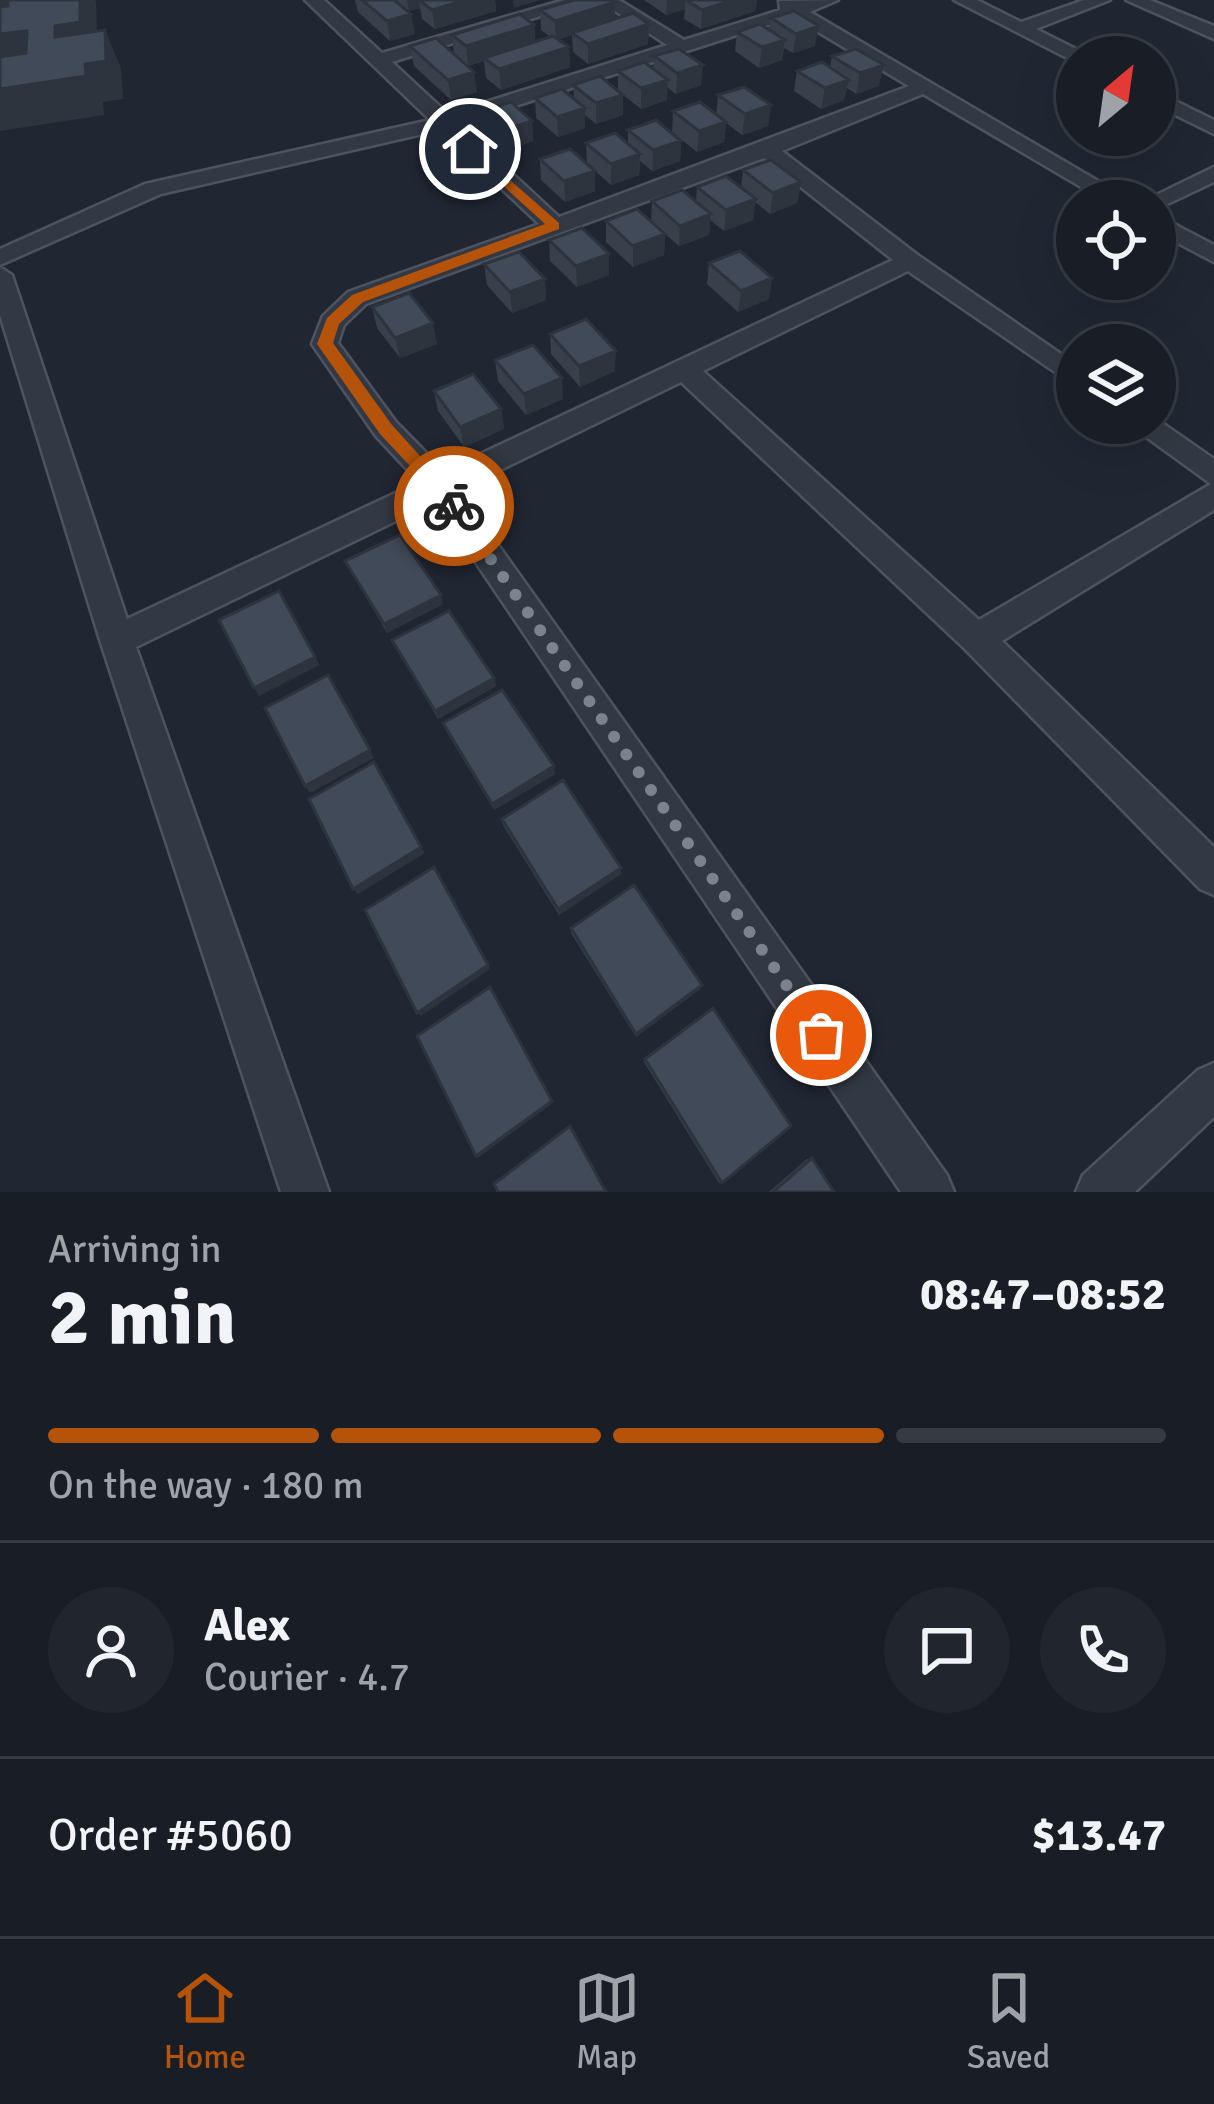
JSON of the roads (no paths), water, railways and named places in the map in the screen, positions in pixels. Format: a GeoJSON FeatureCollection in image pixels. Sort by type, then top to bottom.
{"type":"FeatureCollection","features":[{"type":"Feature","properties":{"kind":"street"},"geometry":{"type":"LineString","coordinates":[[377,59],[583,0]]}},
{"type":"Feature","properties":{"kind":"street"},"geometry":{"type":"LineString","coordinates":[[607,0],[682,47]]}},
{"type":"Feature","properties":{"kind":"street"},"geometry":{"type":"LineString","coordinates":[[0,258],[148,190],[222,170],[382,140],[682,47],[786,5],[829,0]]}},
{"type":"Feature","properties":{"kind":"street"},"geometry":{"type":"LineString","coordinates":[[963,0],[1056,46]]}},
{"type":"Feature","properties":{"kind":"street"},"geometry":{"type":"LineString","coordinates":[[1022,28],[1101,0]]}},
{"type":"Feature","properties":{"kind":"street"},"geometry":{"type":"LineString","coordinates":[[1135,0],[1214,33]]}},
{"type":"Feature","properties":{"kind":"street"},"geometry":{"type":"LineString","coordinates":[[324,2],[442,123],[554,226]]}},
{"type":"Feature","properties":{"kind":"street"},"geometry":{"type":"LineString","coordinates":[[786,5],[1083,180]]}},
{"type":"Feature","properties":{"kind":"street"},"geometry":{"type":"LineString","coordinates":[[921,88],[766,150],[357,298],[332,322],[325,344],[386,429],[440,486],[930,1192]]}},
{"type":"Feature","properties":{"kind":"street"},"geometry":{"type":"LineString","coordinates":[[1176,108],[1214,128]]}},
{"type":"Feature","properties":{"kind":"street"},"geometry":{"type":"LineString","coordinates":[[766,150],[910,261],[1056,363]]}},
{"type":"Feature","properties":{"kind":"street"},"geometry":{"type":"LineString","coordinates":[[1176,191],[1214,174]]}},
{"type":"Feature","properties":{"kind":"street"},"geometry":{"type":"LineString","coordinates":[[1176,233],[1214,255]]}},
{"type":"Feature","properties":{"kind":"street"},"geometry":{"type":"LineString","coordinates":[[117,640],[910,261]]}},
{"type":"Feature","properties":{"kind":"street"},"geometry":{"type":"LineString","coordinates":[[0,275],[117,640],[305,1192]]}},
{"type":"Feature","properties":{"kind":"street"},"geometry":{"type":"LineString","coordinates":[[683,368],[977,639],[1214,875]]}},
{"type":"Feature","properties":{"kind":"street"},"geometry":{"type":"LineString","coordinates":[[1170,444],[1214,475]]}},
{"type":"Feature","properties":{"kind":"street"},"geometry":{"type":"LineString","coordinates":[[977,639],[1214,495]]}},
{"type":"Feature","properties":{"kind":"street"},"geometry":{"type":"LineString","coordinates":[[1100,1192],[1214,1086]]}}]}
